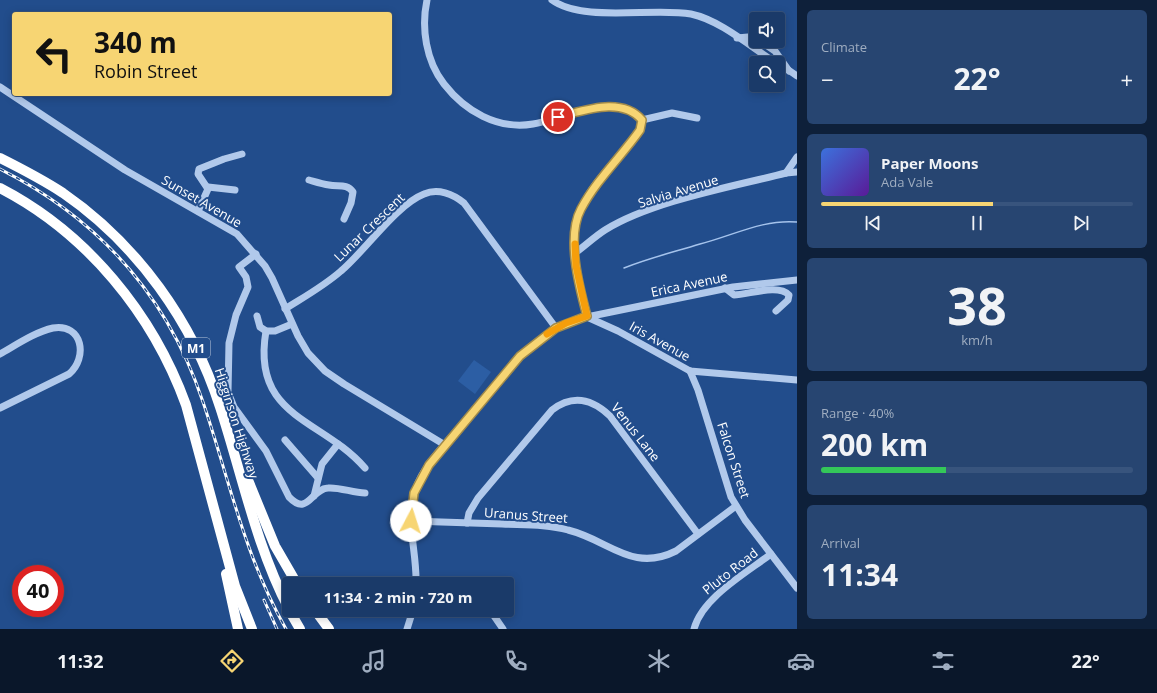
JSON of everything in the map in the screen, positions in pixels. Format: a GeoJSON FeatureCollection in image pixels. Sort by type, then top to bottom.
{"type":"FeatureCollection","features":[{"type":"Feature","properties":{"kind":"highway","name":"Higginson Highway"},"geometry":{"type":"LineString","coordinates":[[0,158],[35,176],[64,194],[121,243],[144,269],[173,307],[204,364],[220,406],[264,552],[282,594]]}},
{"type":"Feature","properties":{"kind":"highway","name":"M1"},"geometry":{"type":"LineString","coordinates":[[0,188],[21,200],[76,242],[102,267],[140,314],[156,338],[178,385],[193,428],[235,586],[252,629]]}},
{"type":"Feature","properties":{"kind":"highway"},"geometry":{"type":"LineString","coordinates":[[220,406],[275,546],[293,577]]}},
{"type":"Feature","properties":{"kind":"highway"},"geometry":{"type":"LineString","coordinates":[[220,532],[228,585],[238,629]]}},
{"type":"Feature","properties":{"kind":"highway","name":"Higginson Highway"},"geometry":{"type":"LineString","coordinates":[[293,617],[300,629]]}},
{"type":"Feature","properties":{"kind":"highway"},"geometry":{"type":"LineString","coordinates":[[320,617],[328,629]]}},
{"type":"Feature","properties":{"kind":"street"},"geometry":{"type":"LineString","coordinates":[[427,0],[425,23],[426,44],[431,60],[440,79],[450,91],[464,106],[477,114],[494,121],[512,124],[532,124],[598,107],[609,107],[624,108],[635,113],[642,120]]}},
{"type":"Feature","properties":{"kind":"street"},"geometry":{"type":"LineString","coordinates":[[552,0],[575,10],[690,14],[710,21],[765,56]]}},
{"type":"Feature","properties":{"kind":"street"},"geometry":{"type":"LineString","coordinates":[[737,38],[749,37]]}},
{"type":"Feature","properties":{"kind":"street"},"geometry":{"type":"LineString","coordinates":[[770,48],[775,52],[790,71]]}},
{"type":"Feature","properties":{"kind":"street"},"geometry":{"type":"LineString","coordinates":[[785,68],[797,76]]}},
{"type":"Feature","properties":{"kind":"street","name":"Sunset Avenue"},"geometry":{"type":"LineString","coordinates":[[0,87],[12,95]]}},
{"type":"Feature","properties":{"kind":"street","name":"Sunset Avenue"},"geometry":{"type":"LineString","coordinates":[[14,96],[125,170],[237,234],[256,254],[272,278],[292,324],[308,353],[325,371],[445,445]]}},
{"type":"Feature","properties":{"kind":"street"},"geometry":{"type":"LineString","coordinates":[[642,120],[672,113],[697,118]]}},
{"type":"Feature","properties":{"kind":"street"},"geometry":{"type":"LineString","coordinates":[[587,316],[575,253],[576,228],[581,210],[599,181],[640,130],[642,120]]}},
{"type":"Feature","properties":{"kind":"street"},"geometry":{"type":"LineString","coordinates":[[235,190],[208,187],[198,174],[199,169],[212,163],[242,154]]}},
{"type":"Feature","properties":{"kind":"street"},"geometry":{"type":"LineString","coordinates":[[786,173],[797,158]]}},
{"type":"Feature","properties":{"kind":"street","name":"Salvia Avenue"},"geometry":{"type":"LineString","coordinates":[[575,253],[603,231],[640,214],[687,199],[786,173],[797,172]]}},
{"type":"Feature","properties":{"kind":"street"},"geometry":{"type":"LineString","coordinates":[[309,180],[329,185],[344,185],[350,188],[353,192],[352,198],[344,219]]}},
{"type":"Feature","properties":{"kind":"street"},"geometry":{"type":"LineString","coordinates":[[198,211],[208,187]]}},
{"type":"Feature","properties":{"kind":"street","name":"Lunar Crescent"},"geometry":{"type":"LineString","coordinates":[[285,309],[342,270],[412,201],[425,193],[444,192],[455,196],[464,203],[556,328]]}},
{"type":"Feature","properties":{"kind":"street"},"geometry":{"type":"LineString","coordinates":[[256,254],[238,267],[246,277],[248,287],[236,315],[229,343],[228,392],[234,407],[266,451],[289,498],[294,502],[300,504],[305,503],[322,489],[328,488],[365,493]]}},
{"type":"Feature","properties":{"kind":"street","name":"Erica Avenue"},"geometry":{"type":"LineString","coordinates":[[416,577],[411,521],[412,502],[418,485],[429,465],[520,356],[556,328],[587,316],[753,283],[797,280]]}},
{"type":"Feature","properties":{"kind":"street"},"geometry":{"type":"LineString","coordinates":[[725,288],[734,295],[771,290],[787,293],[789,295],[788,300],[776,311]]}},
{"type":"Feature","properties":{"kind":"street"},"geometry":{"type":"LineString","coordinates":[[257,316],[260,326],[266,331],[275,331],[292,324]]}},
{"type":"Feature","properties":{"kind":"street","name":"Iris Avenue"},"geometry":{"type":"LineString","coordinates":[[587,316],[618,331],[690,371],[797,380]]}},
{"type":"Feature","properties":{"kind":"street"},"geometry":{"type":"LineString","coordinates":[[0,354],[54,328],[71,331],[78,338],[81,347],[79,361],[76,368],[69,374],[0,408]]}},
{"type":"Feature","properties":{"kind":"street"},"geometry":{"type":"LineString","coordinates":[[266,331],[263,348],[264,364],[276,396],[311,427],[348,451],[365,468]]}},
{"type":"Feature","properties":{"kind":"street","name":"Falcon Street"},"geometry":{"type":"LineString","coordinates":[[690,371],[698,390],[731,496],[736,506],[797,588]]}},
{"type":"Feature","properties":{"kind":"street","name":"Venus Lane"},"geometry":{"type":"LineString","coordinates":[[467,523],[469,513],[478,498],[552,410],[559,405],[570,401],[581,400],[596,404],[610,416],[698,534]]}},
{"type":"Feature","properties":{"kind":"street"},"geometry":{"type":"LineString","coordinates":[[285,440],[318,478]]}},
{"type":"Feature","properties":{"kind":"street"},"geometry":{"type":"LineString","coordinates":[[314,496],[324,460],[338,444]]}},
{"type":"Feature","properties":{"kind":"street","name":"Uranus Street"},"geometry":{"type":"LineString","coordinates":[[411,521],[536,525],[568,530],[640,560],[665,557],[676,551],[736,506]]}},
{"type":"Feature","properties":{"kind":"street","name":"Pluto Road"},"geometry":{"type":"LineString","coordinates":[[694,629],[698,615],[707,604],[771,554]]}},
{"type":"Feature","properties":{"kind":"street"},"geometry":{"type":"LineString","coordinates":[[407,629],[411,617]]}},
{"type":"Feature","properties":{"kind":"street"},"geometry":{"type":"LineString","coordinates":[[495,617],[503,629]]}},
{"type":"Feature","properties":{"kind":"shaded area"},"geometry":{"type":"Polygon","coordinates":[[[474,360],[491,372],[475,394],[458,381],[474,360]]]}},
{"type":"Feature","properties":{"kind":"waterway"},"geometry":{"type":"LineString","coordinates":[[624,268],[748,229],[772,223],[797,222]]}},
{"type":"Feature","properties":{"kind":"railway"},"geometry":{"type":"LineString","coordinates":[[0,169],[36,189],[69,212],[99,237],[126,265],[149,295],[170,328],[188,364],[203,402],[248,546],[271,601],[286,629]]}},
{"type":"Feature","properties":{"kind":"railway"},"geometry":{"type":"LineString","coordinates":[[264,600],[277,629]]}},
{"type":"Feature","properties":{"kind":"slow traffic"},"geometry":{"type":"LineString","coordinates":[[547,334],[566,323],[587,316],[582,300],[576,266],[575,244]]}},
{"type":"Feature","properties":{"kind":"route"},"geometry":{"type":"LineString","coordinates":[[411,521],[414,493],[423,474],[435,457],[520,356],[556,328],[587,316],[582,300],[576,266],[576,223],[581,210],[599,181],[640,130],[642,120],[635,113],[624,108],[609,107],[598,107],[558,117]]}}]}
